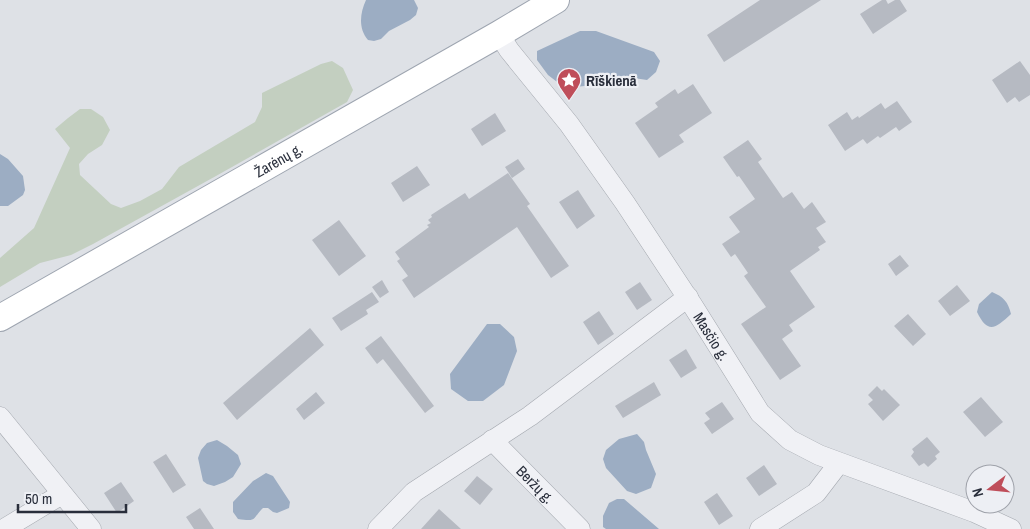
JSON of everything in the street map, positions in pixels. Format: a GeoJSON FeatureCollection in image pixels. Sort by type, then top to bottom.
{"type":"FeatureCollection","features":[{"type":"Feature","properties":{"kind":"main road","name":"Žarėnų g."},"geometry":{"type":"LineString","coordinates":[[0,318],[500,34],[556,0]]}},
{"type":"Feature","properties":{"kind":"street","name":"Masčio g."},"geometry":{"type":"LineString","coordinates":[[500,34],[509,50],[569,124],[625,203],[688,297],[760,413],[790,440],[818,455],[974,512],[1011,529]]}},
{"type":"Feature","properties":{"kind":"street"},"geometry":{"type":"LineString","coordinates":[[378,529],[414,492],[530,416],[688,297]]}},
{"type":"Feature","properties":{"kind":"street"},"geometry":{"type":"LineString","coordinates":[[0,417],[91,529]]}},
{"type":"Feature","properties":{"kind":"street","name":"Beržų g."},"geometry":{"type":"LineString","coordinates":[[492,440],[580,529]]}},
{"type":"Feature","properties":{"kind":"street"},"geometry":{"type":"LineString","coordinates":[[760,529],[816,493],[839,463]]}},
{"type":"Feature","properties":{"kind":"street"},"geometry":{"type":"LineString","coordinates":[[4,529],[62,494]]}},
{"type":"Feature","properties":{"kind":"green space"},"geometry":{"type":"Polygon","coordinates":[[[332,61],[343,68],[353,90],[347,102],[93,244],[71,255],[40,263],[0,287],[0,258],[34,228],[70,148],[55,129],[80,109],[91,109],[103,117],[110,130],[102,145],[88,154],[79,164],[80,175],[111,204],[121,208],[140,201],[162,189],[179,167],[255,122],[262,107],[262,93],[321,64],[332,61]]]}},
{"type":"Feature","properties":{"kind":"water"},"geometry":{"type":"Polygon","coordinates":[[[366,0],[414,0],[418,8],[416,15],[410,20],[389,31],[381,39],[374,41],[368,40],[361,25],[362,10],[366,0]]]}},
{"type":"Feature","properties":{"kind":"water"},"geometry":{"type":"Polygon","coordinates":[[[580,31],[596,31],[654,52],[660,61],[656,72],[647,80],[627,77],[602,80],[594,85],[565,88],[548,75],[537,60],[537,51],[580,31]]]}},
{"type":"Feature","properties":{"kind":"water"},"geometry":{"type":"Polygon","coordinates":[[[0,154],[8,159],[23,176],[25,190],[23,195],[8,206],[0,206],[0,154]]]}},
{"type":"Feature","properties":{"kind":"water"},"geometry":{"type":"Polygon","coordinates":[[[992,292],[1005,300],[1011,314],[997,326],[992,327],[985,324],[977,312],[979,304],[992,292]]]}},
{"type":"Feature","properties":{"kind":"water"},"geometry":{"type":"Polygon","coordinates":[[[487,324],[500,324],[514,337],[517,351],[504,385],[483,401],[468,401],[451,389],[450,374],[487,324]]]}},
{"type":"Feature","properties":{"kind":"water"},"geometry":{"type":"Polygon","coordinates":[[[637,434],[644,442],[656,474],[651,488],[636,494],[627,491],[606,468],[603,459],[606,450],[619,439],[637,434]]]}},
{"type":"Feature","properties":{"kind":"water"},"geometry":{"type":"Polygon","coordinates":[[[217,440],[238,455],[241,464],[233,477],[214,486],[203,481],[198,458],[201,450],[207,443],[217,440]]]}},
{"type":"Feature","properties":{"kind":"water"},"geometry":{"type":"Polygon","coordinates":[[[266,473],[273,476],[290,502],[289,508],[277,513],[268,508],[263,508],[254,519],[238,519],[233,512],[233,502],[253,481],[266,473]]]}},
{"type":"Feature","properties":{"kind":"water"},"geometry":{"type":"Polygon","coordinates":[[[617,499],[624,499],[659,529],[606,529],[603,527],[603,516],[609,503],[617,499]]]}},
{"type":"Feature","properties":{"kind":"building"},"geometry":{"type":"Polygon","coordinates":[[[760,0],[821,0],[724,62],[707,35],[760,0]]]}},
{"type":"Feature","properties":{"kind":"building"},"geometry":{"type":"Polygon","coordinates":[[[882,0],[886,0],[888,4],[895,0],[900,0],[907,11],[873,34],[860,14],[882,0]]]}},
{"type":"Feature","properties":{"kind":"building"},"geometry":{"type":"Polygon","coordinates":[[[1020,61],[1030,75],[1030,95],[1019,102],[1015,97],[1007,103],[992,80],[1020,61]]]}},
{"type":"Feature","properties":{"kind":"building"},"geometry":{"type":"Polygon","coordinates":[[[693,84],[712,113],[679,135],[684,142],[659,158],[635,123],[658,107],[655,103],[675,89],[678,94],[693,84]]]}},
{"type":"Feature","properties":{"kind":"building"},"geometry":{"type":"Polygon","coordinates":[[[897,101],[912,122],[899,131],[896,127],[867,144],[863,139],[845,151],[828,125],[847,112],[852,120],[858,116],[859,118],[881,103],[885,109],[897,101]]]}},
{"type":"Feature","properties":{"kind":"building"},"geometry":{"type":"Polygon","coordinates":[[[495,113],[506,131],[482,146],[471,129],[495,113]]]}},
{"type":"Feature","properties":{"kind":"building"},"geometry":{"type":"Polygon","coordinates":[[[748,140],[762,159],[758,162],[783,198],[792,192],[804,209],[812,202],[826,222],[816,228],[826,242],[818,247],[820,250],[790,271],[815,307],[789,325],[793,331],[782,339],[801,366],[780,380],[741,324],[766,307],[744,276],[748,273],[735,254],[731,257],[722,244],[740,232],[729,217],[755,199],[723,157],[748,140]]]}},
{"type":"Feature","properties":{"kind":"building"},"geometry":{"type":"Polygon","coordinates":[[[518,159],[525,169],[512,178],[505,167],[518,159]]]}},
{"type":"Feature","properties":{"kind":"building"},"geometry":{"type":"Polygon","coordinates":[[[417,166],[430,185],[403,202],[391,183],[417,166]]]}},
{"type":"Feature","properties":{"kind":"building"},"geometry":{"type":"Polygon","coordinates":[[[508,173],[530,204],[527,206],[569,266],[551,278],[517,227],[414,298],[402,280],[408,276],[397,261],[400,259],[395,252],[429,227],[427,225],[431,223],[428,220],[432,217],[431,215],[465,193],[469,199],[508,173]]]}},
{"type":"Feature","properties":{"kind":"building"},"geometry":{"type":"Polygon","coordinates":[[[578,190],[595,216],[577,229],[559,202],[578,190]]]}},
{"type":"Feature","properties":{"kind":"building"},"geometry":{"type":"Polygon","coordinates":[[[339,220],[366,256],[339,276],[312,240],[339,220]]]}},
{"type":"Feature","properties":{"kind":"building"},"geometry":{"type":"Polygon","coordinates":[[[900,255],[909,266],[896,276],[888,264],[900,255]]]}},
{"type":"Feature","properties":{"kind":"building"},"geometry":{"type":"Polygon","coordinates":[[[382,280],[389,292],[380,298],[372,287],[382,280]]]}},
{"type":"Feature","properties":{"kind":"building"},"geometry":{"type":"Polygon","coordinates":[[[640,282],[652,300],[637,310],[625,292],[640,282]]]}},
{"type":"Feature","properties":{"kind":"building"},"geometry":{"type":"Polygon","coordinates":[[[957,285],[970,301],[950,316],[938,301],[957,285]]]}},
{"type":"Feature","properties":{"kind":"building"},"geometry":{"type":"Polygon","coordinates":[[[372,292],[379,302],[366,310],[368,314],[341,331],[332,318],[372,292]]]}},
{"type":"Feature","properties":{"kind":"building"},"geometry":{"type":"Polygon","coordinates":[[[599,311],[614,334],[598,345],[583,322],[599,311]]]}},
{"type":"Feature","properties":{"kind":"building"},"geometry":{"type":"Polygon","coordinates":[[[908,314],[926,334],[913,346],[894,326],[908,314]]]}},
{"type":"Feature","properties":{"kind":"building"},"geometry":{"type":"Polygon","coordinates":[[[310,328],[324,345],[237,420],[223,403],[310,328]]]}},
{"type":"Feature","properties":{"kind":"building"},"geometry":{"type":"Polygon","coordinates":[[[381,336],[434,406],[425,413],[383,359],[377,364],[365,348],[381,336]]]}},
{"type":"Feature","properties":{"kind":"building"},"geometry":{"type":"Polygon","coordinates":[[[686,349],[697,368],[681,378],[669,360],[686,349]]]}},
{"type":"Feature","properties":{"kind":"building"},"geometry":{"type":"Polygon","coordinates":[[[654,382],[661,395],[623,418],[615,406],[654,382]]]}},
{"type":"Feature","properties":{"kind":"building"},"geometry":{"type":"Polygon","coordinates":[[[877,386],[882,391],[884,389],[900,405],[883,421],[868,404],[873,400],[868,395],[877,386]]]}},
{"type":"Feature","properties":{"kind":"building"},"geometry":{"type":"Polygon","coordinates":[[[316,392],[325,403],[304,420],[296,409],[316,392]]]}},
{"type":"Feature","properties":{"kind":"building"},"geometry":{"type":"Polygon","coordinates":[[[981,397],[1003,422],[985,437],[963,412],[981,397]]]}},
{"type":"Feature","properties":{"kind":"building"},"geometry":{"type":"Polygon","coordinates":[[[722,402],[734,419],[712,434],[704,423],[710,419],[705,413],[722,402]]]}},
{"type":"Feature","properties":{"kind":"building"},"geometry":{"type":"Polygon","coordinates":[[[927,437],[940,452],[935,456],[937,459],[928,467],[924,463],[919,466],[911,456],[914,452],[912,449],[927,437]]]}},
{"type":"Feature","properties":{"kind":"building"},"geometry":{"type":"Polygon","coordinates":[[[166,454],[186,485],[173,493],[153,462],[166,454]]]}},
{"type":"Feature","properties":{"kind":"building"},"geometry":{"type":"Polygon","coordinates":[[[764,465],[777,484],[759,496],[746,478],[764,465]]]}},
{"type":"Feature","properties":{"kind":"building"},"geometry":{"type":"Polygon","coordinates":[[[477,476],[493,489],[480,505],[464,491],[477,476]]]}},
{"type":"Feature","properties":{"kind":"building"},"geometry":{"type":"Polygon","coordinates":[[[121,482],[134,501],[117,513],[104,493],[121,482]]]}},
{"type":"Feature","properties":{"kind":"building"},"geometry":{"type":"Polygon","coordinates":[[[717,493],[733,516],[719,525],[704,502],[717,493]]]}},
{"type":"Feature","properties":{"kind":"building"},"geometry":{"type":"Polygon","coordinates":[[[200,508],[214,529],[194,529],[186,517],[200,508]]]}},
{"type":"Feature","properties":{"kind":"building"},"geometry":{"type":"Polygon","coordinates":[[[439,509],[461,529],[421,529],[439,509]]]}},
{"type":"Feature","properties":{"kind":"place","name":"Rīškienā"},"geometry":{"type":"Point","coordinates":[569,101]}}]}
